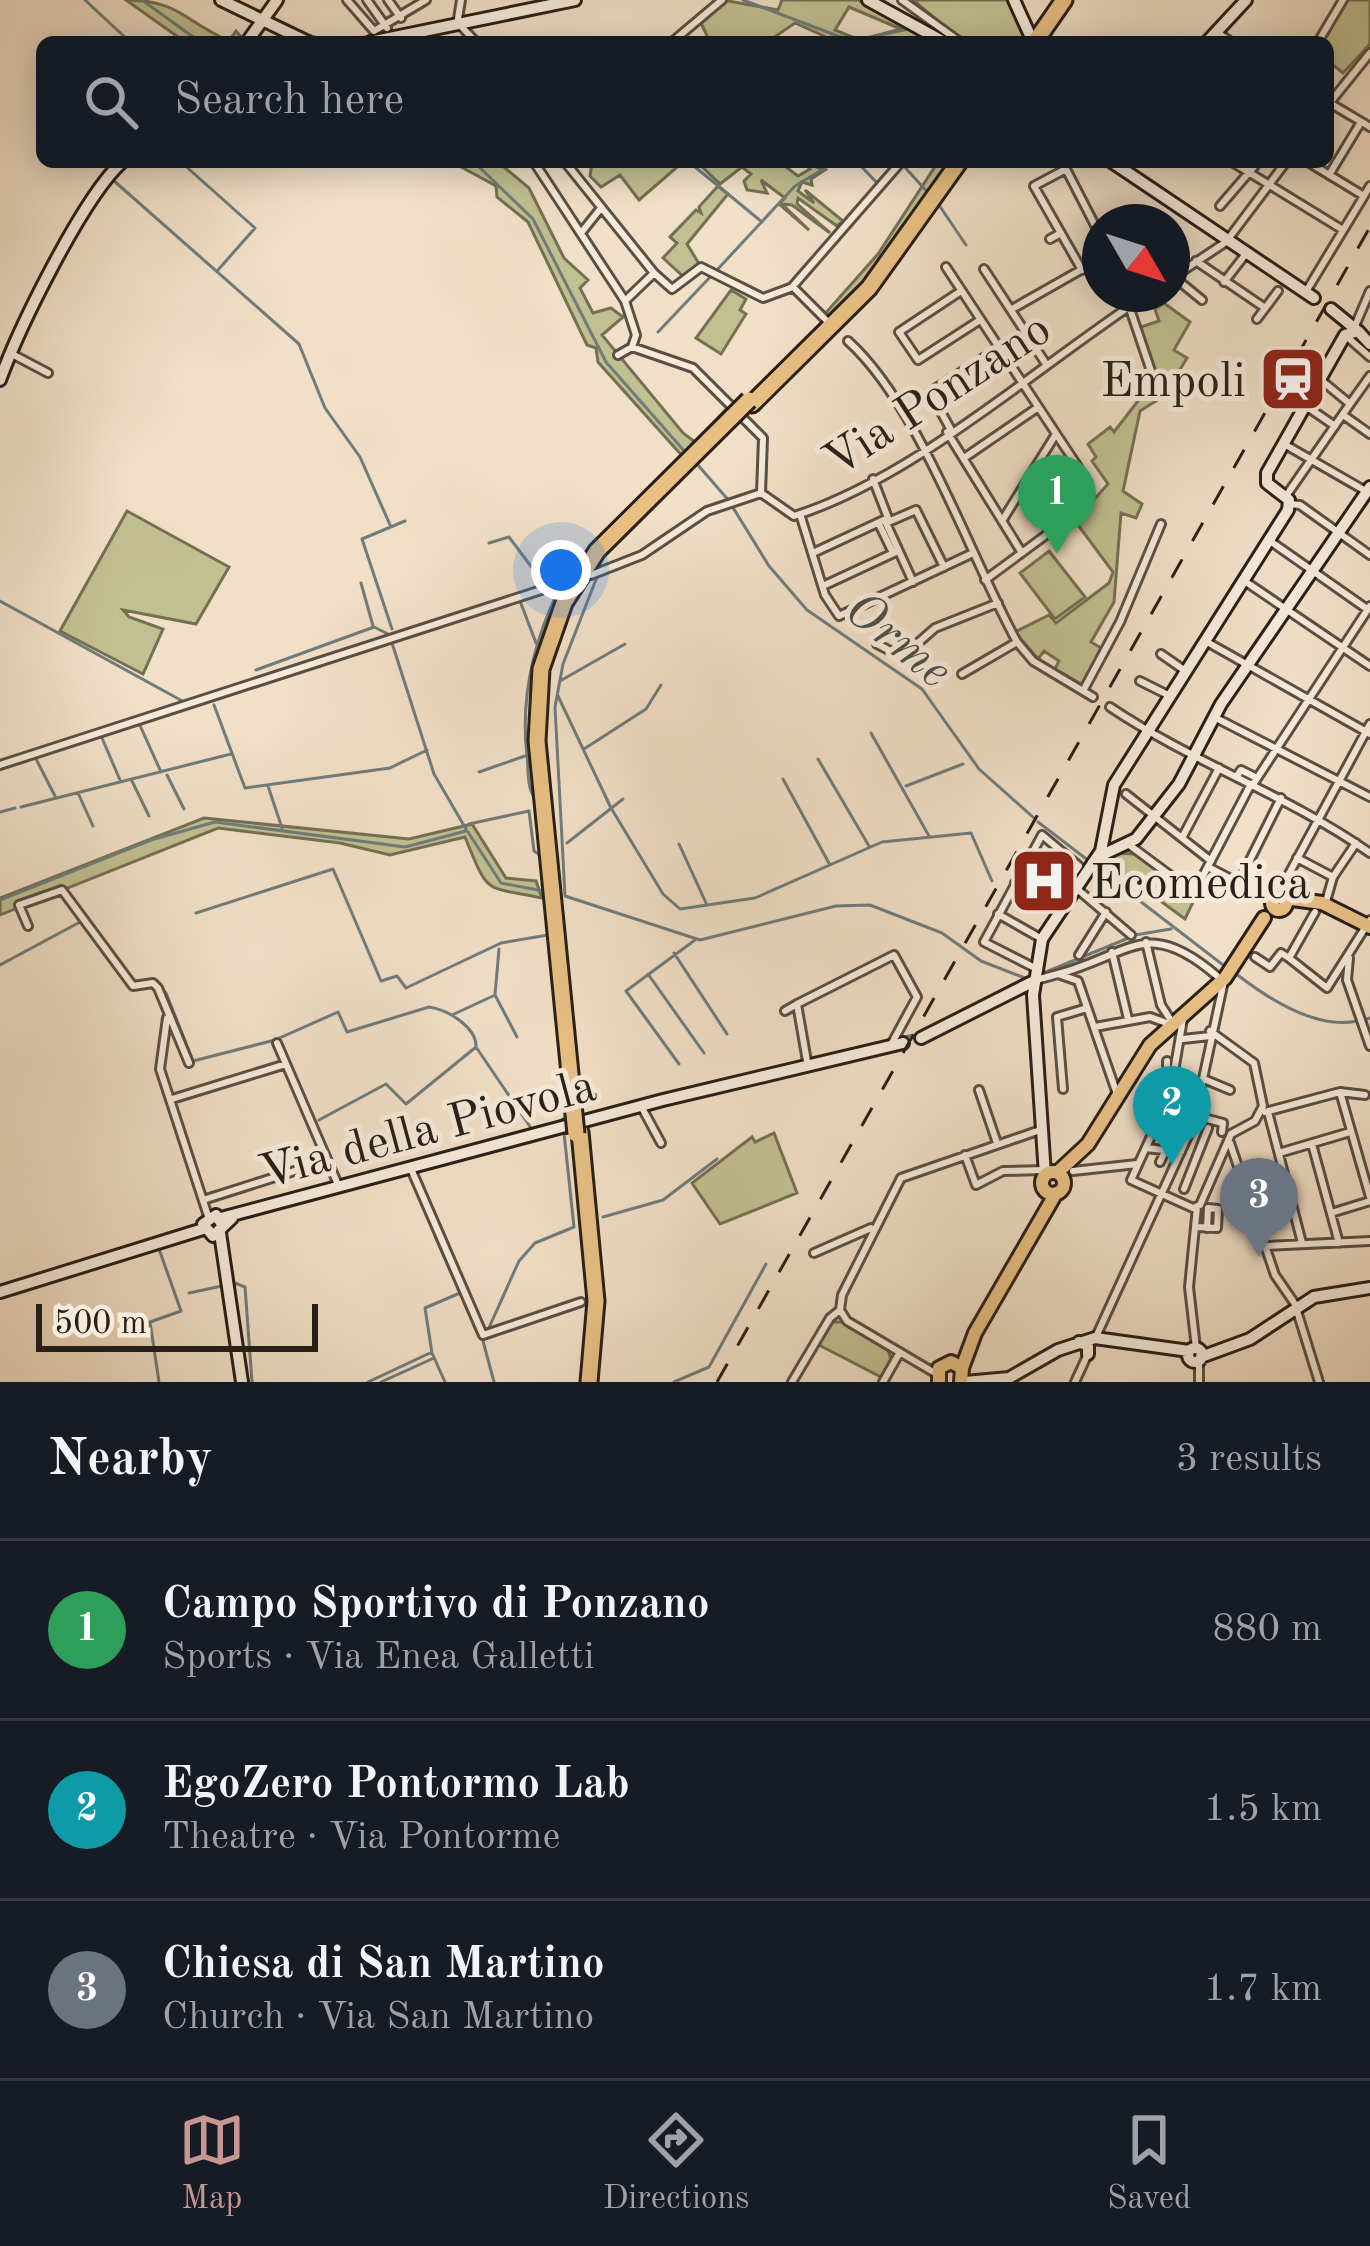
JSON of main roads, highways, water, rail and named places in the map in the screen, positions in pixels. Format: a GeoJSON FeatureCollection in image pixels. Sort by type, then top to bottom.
{"type":"FeatureCollection","features":[{"type":"Feature","properties":{"kind":"highway"},"geometry":{"type":"LineString","coordinates":[[1042,36],[1067,0]]}},
{"type":"Feature","properties":{"kind":"highway"},"geometry":{"type":"LineString","coordinates":[[587,1382],[595,1291],[543,740],[546,671],[562,619],[585,575],[875,273],[952,168]]}},
{"type":"Feature","properties":{"kind":"main road"},"geometry":{"type":"LineString","coordinates":[[221,0],[295,36]]}},
{"type":"Feature","properties":{"kind":"main road"},"geometry":{"type":"LineString","coordinates":[[251,36],[277,0]]}},
{"type":"Feature","properties":{"kind":"main road"},"geometry":{"type":"LineString","coordinates":[[370,36],[458,25],[575,0]]}},
{"type":"Feature","properties":{"kind":"main road"},"geometry":{"type":"LineString","coordinates":[[868,0],[930,26],[939,36]]}},
{"type":"Feature","properties":{"kind":"main road"},"geometry":{"type":"LineString","coordinates":[[1014,0],[1036,36]]}},
{"type":"Feature","properties":{"kind":"main road"},"geometry":{"type":"LineString","coordinates":[[1215,36],[1246,0]]}},
{"type":"Feature","properties":{"kind":"main road"},"geometry":{"type":"LineString","coordinates":[[0,380],[102,182],[116,168]]}},
{"type":"Feature","properties":{"kind":"main road"},"geometry":{"type":"LineString","coordinates":[[1121,168],[1309,296]]}},
{"type":"Feature","properties":{"kind":"main road"},"geometry":{"type":"LineString","coordinates":[[1352,334],[1336,313],[1344,326],[1352,334],[1370,344]]}},
{"type":"Feature","properties":{"kind":"main road"},"geometry":{"type":"LineString","coordinates":[[1055,1178],[1044,1148],[1035,974],[1042,939],[1097,858],[1113,786],[1270,541],[1287,500],[1265,478],[1352,334]]}},
{"type":"Feature","properties":{"kind":"main road"},"geometry":{"type":"LineString","coordinates":[[1097,858],[1128,844],[1156,815],[1248,665],[1369,491]]}},
{"type":"Feature","properties":{"kind":"main road"},"geometry":{"type":"LineString","coordinates":[[1107,826],[1128,844]]}},
{"type":"Feature","properties":{"kind":"main road"},"geometry":{"type":"LineString","coordinates":[[1369,924],[1302,901],[1277,905],[1237,962],[1173,1021],[1117,1094],[1088,1144],[1055,1178],[1039,1225],[952,1376],[1015,1376],[1078,1342],[1095,1338],[1195,1354],[1250,1340],[1296,1307],[1330,1292],[1370,1288]]}},
{"type":"Feature","properties":{"kind":"main road"},"geometry":{"type":"LineString","coordinates":[[921,1038],[1035,974]]}},
{"type":"Feature","properties":{"kind":"main road","name":"Via della Piovola"},"geometry":{"type":"LineString","coordinates":[[0,1292],[338,1186],[896,1045]]}},
{"type":"Feature","properties":{"kind":"main road"},"geometry":{"type":"LineString","coordinates":[[213,1227],[232,1295],[242,1382]]}},
{"type":"Feature","properties":{"kind":"main road"},"geometry":{"type":"LineString","coordinates":[[1078,1342],[1087,1345],[1088,1354]]}},
{"type":"Feature","properties":{"kind":"waterway"},"geometry":{"type":"LineString","coordinates":[[85,0],[124,36]]}},
{"type":"Feature","properties":{"kind":"waterway","name":"Orme"},"geometry":{"type":"LineString","coordinates":[[142,0],[192,36]]}},
{"type":"Feature","properties":{"kind":"waterway"},"geometry":{"type":"LineString","coordinates":[[743,0],[838,36]]}},
{"type":"Feature","properties":{"kind":"waterway"},"geometry":{"type":"LineString","coordinates":[[875,36],[909,29],[920,36]]}},
{"type":"Feature","properties":{"kind":"waterway"},"geometry":{"type":"LineString","coordinates":[[300,33],[311,36]]}},
{"type":"Feature","properties":{"kind":"waterway"},"geometry":{"type":"LineString","coordinates":[[188,168],[255,228],[218,270]]}},
{"type":"Feature","properties":{"kind":"waterway","name":"Orme"},"geometry":{"type":"LineString","coordinates":[[480,168],[533,219],[606,362],[686,453]]}},
{"type":"Feature","properties":{"kind":"waterway"},"geometry":{"type":"LineString","coordinates":[[696,168],[762,222]]}},
{"type":"Feature","properties":{"kind":"waterway"},"geometry":{"type":"LineString","coordinates":[[716,271],[795,186],[825,168]]}},
{"type":"Feature","properties":{"kind":"waterway"},"geometry":{"type":"LineString","coordinates":[[863,168],[878,184]]}},
{"type":"Feature","properties":{"kind":"waterway"},"geometry":{"type":"LineString","coordinates":[[906,168],[930,195]]}},
{"type":"Feature","properties":{"kind":"waterway"},"geometry":{"type":"LineString","coordinates":[[113,180],[299,344],[325,408],[360,457],[391,527]]}},
{"type":"Feature","properties":{"kind":"waterway"},"geometry":{"type":"LineString","coordinates":[[937,202],[966,245]]}},
{"type":"Feature","properties":{"kind":"waterway"},"geometry":{"type":"LineString","coordinates":[[658,332],[712,275]]}},
{"type":"Feature","properties":{"kind":"waterway","name":"Orme"},"geometry":{"type":"LineString","coordinates":[[697,464],[730,502]]}},
{"type":"Feature","properties":{"kind":"waterway","name":"Orme"},"geometry":{"type":"LineString","coordinates":[[732,506],[769,566],[807,610],[922,689],[979,769],[1034,818]]}},
{"type":"Feature","properties":{"kind":"waterway"},"geometry":{"type":"LineString","coordinates":[[392,629],[362,539],[405,521]]}},
{"type":"Feature","properties":{"kind":"waterway"},"geometry":{"type":"LineString","coordinates":[[489,543],[509,537],[545,585]]}},
{"type":"Feature","properties":{"kind":"waterway"},"geometry":{"type":"LineString","coordinates":[[597,577],[563,664],[555,707],[565,896],[700,940],[836,906],[870,905],[942,933],[981,961],[1025,978]]}},
{"type":"Feature","properties":{"kind":"waterway"},"geometry":{"type":"LineString","coordinates":[[361,583],[373,626]]}},
{"type":"Feature","properties":{"kind":"waterway"},"geometry":{"type":"LineString","coordinates":[[537,801],[529,780],[527,691],[542,630],[559,589]]}},
{"type":"Feature","properties":{"kind":"waterway"},"geometry":{"type":"LineString","coordinates":[[0,601],[186,703]]}},
{"type":"Feature","properties":{"kind":"waterway"},"geometry":{"type":"LineString","coordinates":[[520,601],[536,643]]}},
{"type":"Feature","properties":{"kind":"waterway"},"geometry":{"type":"LineString","coordinates":[[424,624],[456,614]]}},
{"type":"Feature","properties":{"kind":"waterway"},"geometry":{"type":"LineString","coordinates":[[256,670],[374,627],[388,634]]}},
{"type":"Feature","properties":{"kind":"waterway"},"geometry":{"type":"LineString","coordinates":[[394,634],[406,630]]}},
{"type":"Feature","properties":{"kind":"waterway"},"geometry":{"type":"LineString","coordinates":[[226,689],[390,635]]}},
{"type":"Feature","properties":{"kind":"waterway"},"geometry":{"type":"LineString","coordinates":[[391,640],[434,774],[466,829]]}},
{"type":"Feature","properties":{"kind":"waterway"},"geometry":{"type":"LineString","coordinates":[[560,681],[625,644]]}},
{"type":"Feature","properties":{"kind":"waterway"},"geometry":{"type":"LineString","coordinates":[[584,749],[646,709],[661,685]]}},
{"type":"Feature","properties":{"kind":"waterway"},"geometry":{"type":"LineString","coordinates":[[558,696],[611,808],[663,894],[680,909],[755,898],[882,842],[971,833],[992,881]]}},
{"type":"Feature","properties":{"kind":"waterway"},"geometry":{"type":"LineString","coordinates":[[214,705],[245,788],[390,768],[427,750]]}},
{"type":"Feature","properties":{"kind":"waterway"},"geometry":{"type":"LineString","coordinates":[[138,721],[161,772]]}},
{"type":"Feature","properties":{"kind":"waterway"},"geometry":{"type":"LineString","coordinates":[[871,733],[929,836]]}},
{"type":"Feature","properties":{"kind":"waterway"},"geometry":{"type":"LineString","coordinates":[[102,738],[120,780]]}},
{"type":"Feature","properties":{"kind":"waterway"},"geometry":{"type":"LineString","coordinates":[[21,807],[231,754]]}},
{"type":"Feature","properties":{"kind":"waterway"},"geometry":{"type":"LineString","coordinates":[[479,772],[525,756]]}},
{"type":"Feature","properties":{"kind":"waterway"},"geometry":{"type":"LineString","coordinates":[[35,757],[55,796]]}},
{"type":"Feature","properties":{"kind":"waterway"},"geometry":{"type":"LineString","coordinates":[[818,759],[869,846]]}},
{"type":"Feature","properties":{"kind":"waterway"},"geometry":{"type":"LineString","coordinates":[[906,786],[963,764]]}},
{"type":"Feature","properties":{"kind":"waterway"},"geometry":{"type":"LineString","coordinates":[[167,775],[184,809]]}},
{"type":"Feature","properties":{"kind":"waterway"},"geometry":{"type":"LineString","coordinates":[[131,779],[149,816]]}},
{"type":"Feature","properties":{"kind":"waterway"},"geometry":{"type":"LineString","coordinates":[[783,779],[830,865]]}},
{"type":"Feature","properties":{"kind":"waterway"},"geometry":{"type":"LineString","coordinates":[[268,786],[282,828]]}},
{"type":"Feature","properties":{"kind":"waterway"},"geometry":{"type":"LineString","coordinates":[[78,793],[93,826]]}},
{"type":"Feature","properties":{"kind":"waterway"},"geometry":{"type":"LineString","coordinates":[[567,843],[623,799]]}},
{"type":"Feature","properties":{"kind":"waterway"},"geometry":{"type":"LineString","coordinates":[[0,812],[15,808]]}},
{"type":"Feature","properties":{"kind":"waterway"},"geometry":{"type":"LineString","coordinates":[[469,824],[529,811],[534,851],[544,858]]}},
{"type":"Feature","properties":{"kind":"waterway"},"geometry":{"type":"LineString","coordinates":[[0,900],[151,840],[215,822],[405,847],[466,831]]}},
{"type":"Feature","properties":{"kind":"waterway","name":"Orme"},"geometry":{"type":"LineString","coordinates":[[1038,822],[1089,861]]}},
{"type":"Feature","properties":{"kind":"waterway"},"geometry":{"type":"LineString","coordinates":[[468,832],[501,883],[543,891]]}},
{"type":"Feature","properties":{"kind":"waterway"},"geometry":{"type":"LineString","coordinates":[[679,844],[706,903]]}},
{"type":"Feature","properties":{"kind":"waterway","name":"Orme"},"geometry":{"type":"LineString","coordinates":[[1097,868],[1227,968]]}},
{"type":"Feature","properties":{"kind":"waterway"},"geometry":{"type":"LineString","coordinates":[[196,913],[333,869],[381,981],[397,976],[406,988],[501,943],[548,935]]}},
{"type":"Feature","properties":{"kind":"waterway"},"geometry":{"type":"LineString","coordinates":[[0,965],[82,921]]}},
{"type":"Feature","properties":{"kind":"waterway"},"geometry":{"type":"LineString","coordinates":[[1135,935],[1171,929]]}},
{"type":"Feature","properties":{"kind":"waterway"},"geometry":{"type":"LineString","coordinates":[[1041,974],[1131,937]]}},
{"type":"Feature","properties":{"kind":"waterway"},"geometry":{"type":"LineString","coordinates":[[679,1064],[626,991],[695,940]]}},
{"type":"Feature","properties":{"kind":"waterway"},"geometry":{"type":"LineString","coordinates":[[499,949],[495,995],[517,1037]]}},
{"type":"Feature","properties":{"kind":"waterway"},"geometry":{"type":"LineString","coordinates":[[674,953],[727,1034]]}},
{"type":"Feature","properties":{"kind":"waterway","name":"Orme"},"geometry":{"type":"LineString","coordinates":[[1235,973],[1277,1002],[1308,1016],[1341,1023],[1357,1021]]}},
{"type":"Feature","properties":{"kind":"waterway"},"geometry":{"type":"LineString","coordinates":[[648,974],[704,1053]]}},
{"type":"Feature","properties":{"kind":"waterway"},"geometry":{"type":"LineString","coordinates":[[154,981],[166,993],[193,1061],[275,1040],[338,1012],[347,1032],[429,1007],[445,1012],[472,1033],[476,1047],[533,1131]]}},
{"type":"Feature","properties":{"kind":"waterway"},"geometry":{"type":"LineString","coordinates":[[452,1015],[493,996]]}},
{"type":"Feature","properties":{"kind":"waterway"},"geometry":{"type":"LineString","coordinates":[[897,1039],[913,1035]]}},
{"type":"Feature","properties":{"kind":"waterway"},"geometry":{"type":"LineString","coordinates":[[319,1120],[386,1084],[406,1104],[476,1047]]}},
{"type":"Feature","properties":{"kind":"waterway"},"geometry":{"type":"LineString","coordinates":[[554,1125],[566,1117]]}},
{"type":"Feature","properties":{"kind":"waterway"},"geometry":{"type":"LineString","coordinates":[[494,1382],[483,1341],[519,1261],[535,1243],[574,1227],[564,1133]]}},
{"type":"Feature","properties":{"kind":"waterway"},"geometry":{"type":"LineString","coordinates":[[603,1217],[663,1200],[717,1159]]}},
{"type":"Feature","properties":{"kind":"waterway"},"geometry":{"type":"LineString","coordinates":[[435,1236],[460,1293],[425,1308],[432,1353],[445,1382]]}},
{"type":"Feature","properties":{"kind":"waterway"},"geometry":{"type":"LineString","coordinates":[[159,1249],[181,1311],[150,1322],[159,1382]]}},
{"type":"Feature","properties":{"kind":"waterway"},"geometry":{"type":"LineString","coordinates":[[674,1382],[709,1367],[766,1264]]}},
{"type":"Feature","properties":{"kind":"waterway"},"geometry":{"type":"LineString","coordinates":[[235,1283],[245,1287],[252,1382]]}},
{"type":"Feature","properties":{"kind":"waterway"},"geometry":{"type":"LineString","coordinates":[[189,1293],[222,1286]]}},
{"type":"Feature","properties":{"kind":"waterway"},"geometry":{"type":"LineString","coordinates":[[368,1382],[432,1352]]}},
{"type":"Feature","properties":{"kind":"waterway"},"geometry":{"type":"LineString","coordinates":[[381,1382],[434,1358]]}},
{"type":"Feature","properties":{"kind":"railway"},"geometry":{"type":"LineString","coordinates":[[717,1382],[1370,227]]}},
{"type":"Feature","properties":{"kind":"place","name":"Empoli"},"geometry":{"type":"Point","coordinates":[1293,379]}},
{"type":"Feature","properties":{"kind":"place","name":"Campo Sportivo di Ponzano"},"geometry":{"type":"Point","coordinates":[1057,554]}},
{"type":"Feature","properties":{"kind":"place","name":"Ecomedica"},"geometry":{"type":"Point","coordinates":[1044,881]}},
{"type":"Feature","properties":{"kind":"place","name":"EgoZero Pontormo Lab"},"geometry":{"type":"Point","coordinates":[1172,1165]}},
{"type":"Feature","properties":{"kind":"place","name":"Chiesa di San Martino"},"geometry":{"type":"Point","coordinates":[1259,1257]}}]}
